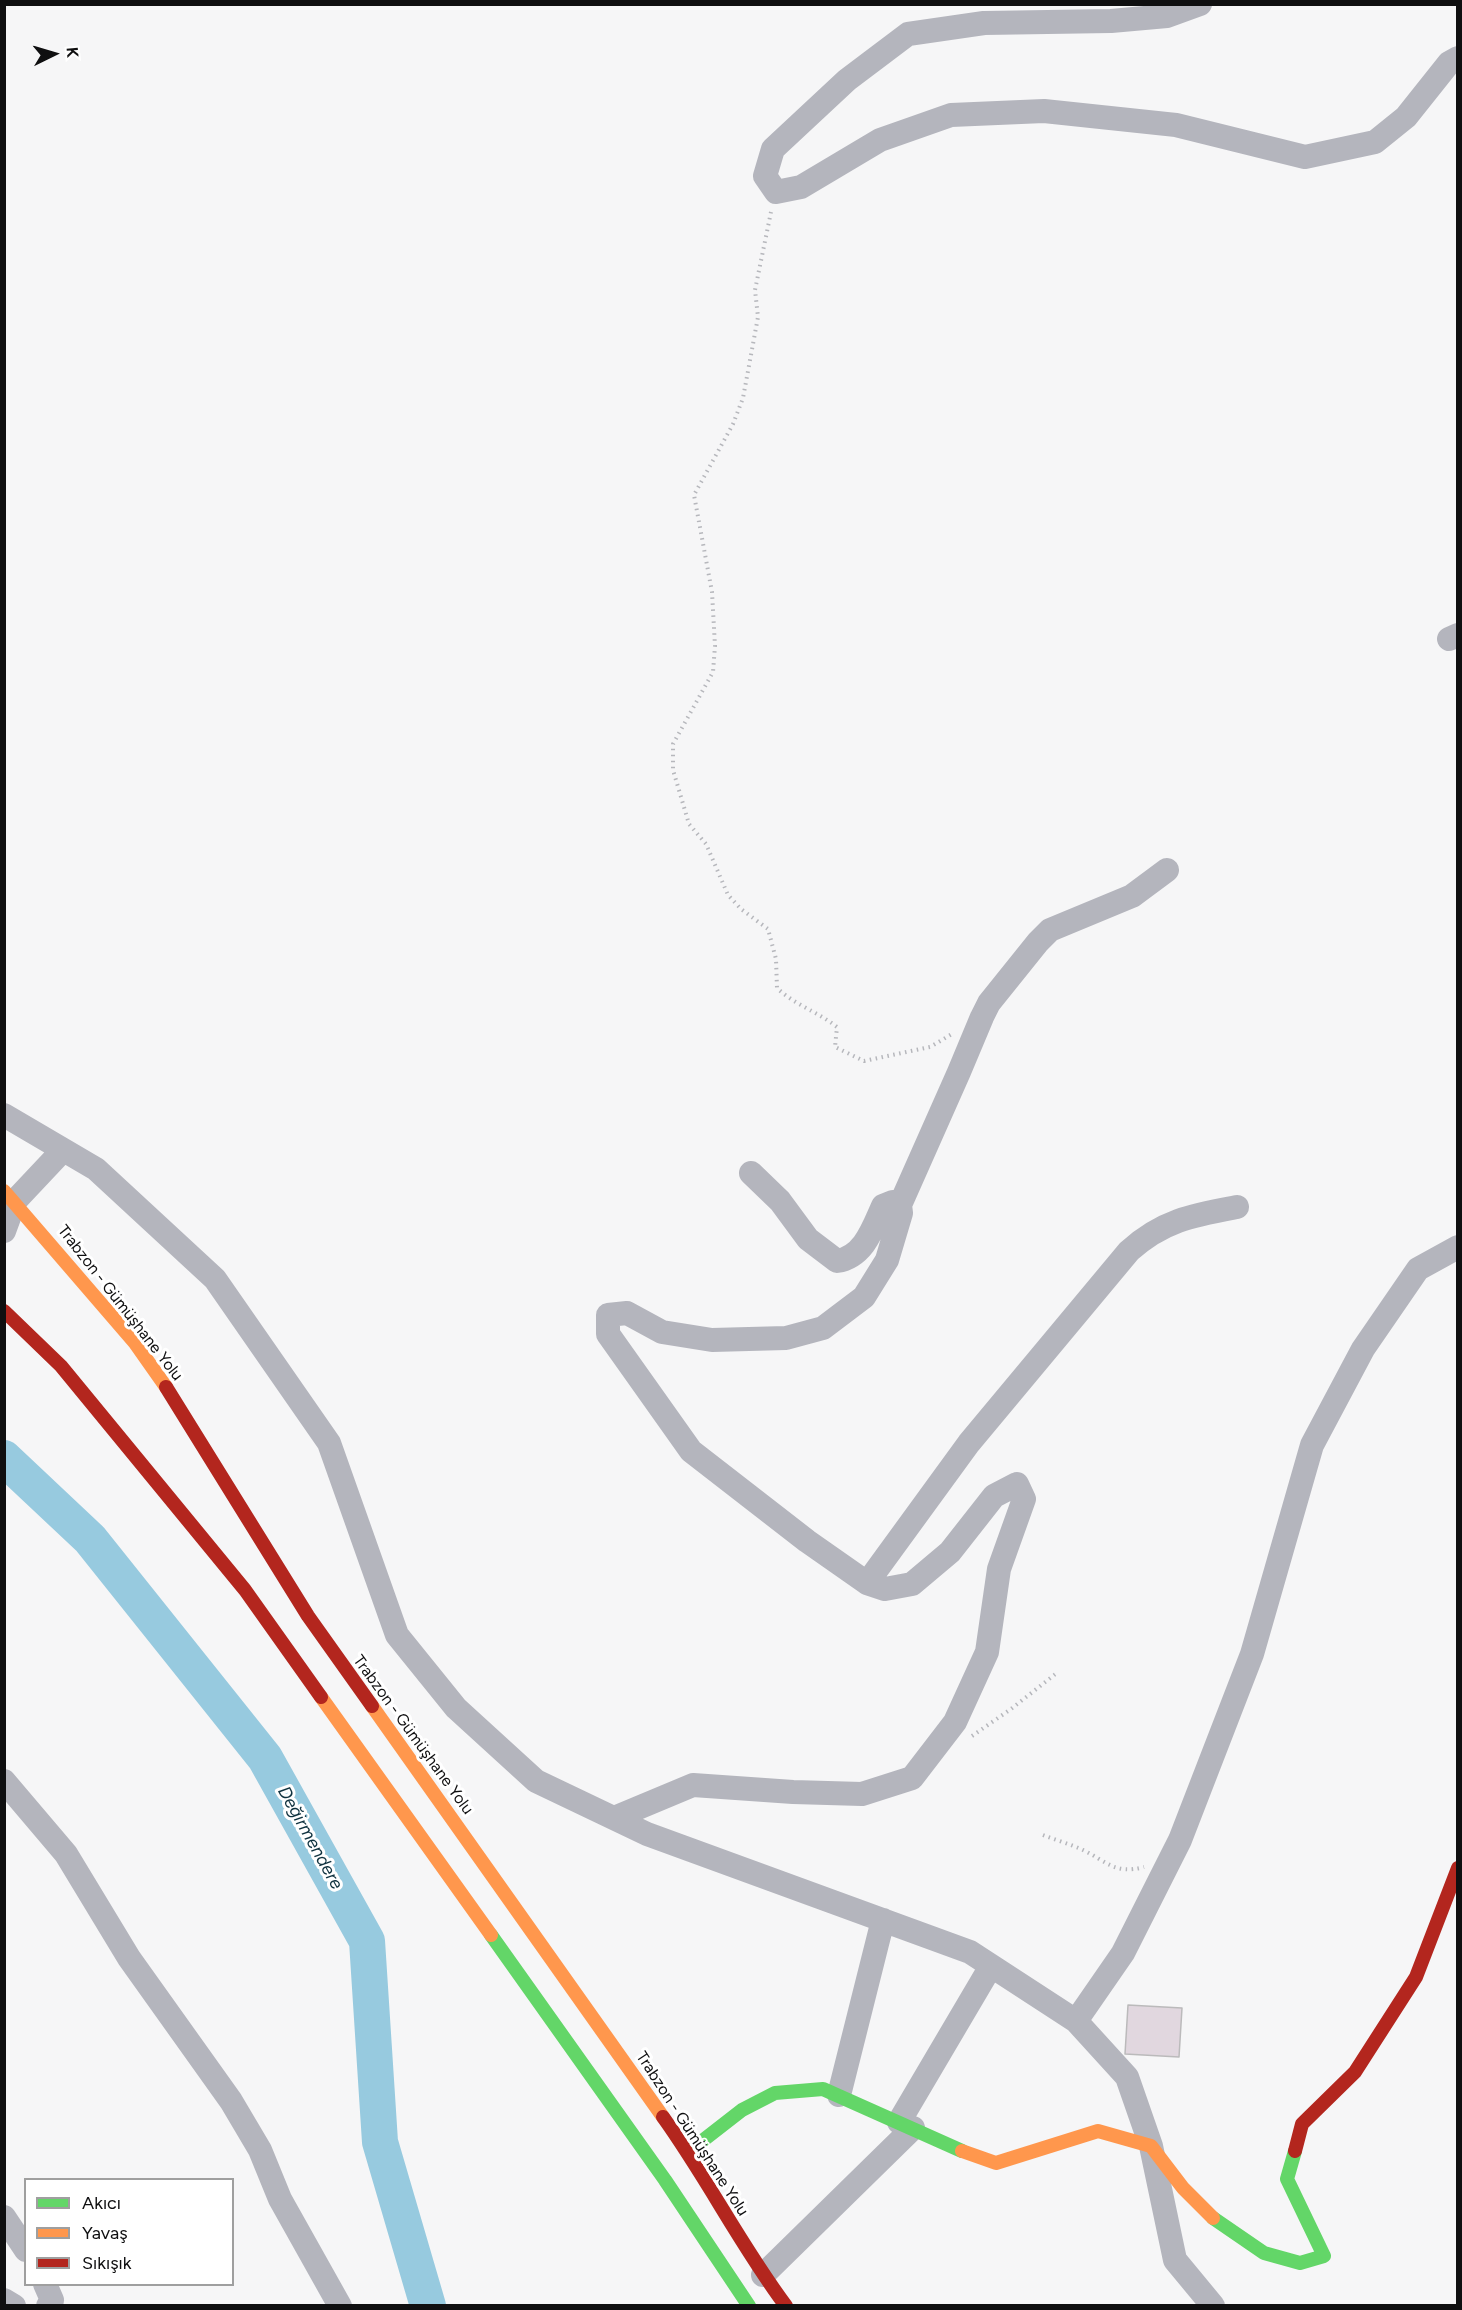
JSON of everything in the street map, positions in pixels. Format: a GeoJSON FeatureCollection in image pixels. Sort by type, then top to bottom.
{"type":"FeatureCollection","features":[{"type":"Feature","properties":{"kind":"main road","name":"Trabzon - Gümüşhane Yolu"},"geometry":{"type":"LineString","coordinates":[[10,1196],[135,1344],[181,1408],[232,1496],[308,1616],[688,2152],[763,2275],[786,2306]]}},
{"type":"Feature","properties":{"kind":"main road"},"geometry":{"type":"LineString","coordinates":[[4,1311],[61,1366],[244,1590],[665,2180],[749,2306]]}},
{"type":"Feature","properties":{"kind":"main road"},"geometry":{"type":"LineString","coordinates":[[688,2152],[742,2110],[775,2093],[823,2089],[954,2148],[996,2163],[1098,2131],[1151,2146],[1183,2188],[1214,2220],[1264,2253],[1300,2263],[1324,2256],[1287,2179],[1302,2124],[1355,2072],[1416,1977],[1458,1868]]}},
{"type":"Feature","properties":{"kind":"street"},"geometry":{"type":"LineString","coordinates":[[1200,4],[1167,16],[1111,21],[984,23],[908,34],[847,80],[773,149],[765,176],[776,192],[801,187],[880,140],[951,115],[1044,111],[1176,125],[1305,157],[1375,142],[1406,117],[1449,63],[1458,58]]}},
{"type":"Feature","properties":{"kind":"street"},"geometry":{"type":"LineString","coordinates":[[614,1818],[693,1785],[862,1794],[912,1778],[955,1722],[987,1652],[999,1569],[1024,1499],[1017,1484],[994,1496],[950,1552],[912,1584],[885,1589],[867,1583],[691,1451],[608,1334],[608,1315],[627,1313],[662,1332],[712,1340],[786,1338],[823,1328],[864,1297],[887,1260],[901,1213],[900,1205],[989,1003],[1050,930],[1120,903],[1167,870]]}},
{"type":"Feature","properties":{"kind":"street"},"geometry":{"type":"LineString","coordinates":[[8,1122],[96,1169],[215,1279],[329,1443],[397,1635],[449,1699],[536,1781],[647,1834],[970,1952],[1076,2021],[1127,2077],[1151,2146],[1174,2260],[1213,2306]]}},
{"type":"Feature","properties":{"kind":"street"},"geometry":{"type":"LineString","coordinates":[[4,1231],[10,1196],[63,1150]]}},
{"type":"Feature","properties":{"kind":"street"},"geometry":{"type":"LineString","coordinates":[[751,1173],[780,1201],[808,1239],[837,1262],[850,1259],[868,1240],[883,1206],[893,1202],[900,1205]]}},
{"type":"Feature","properties":{"kind":"street"},"geometry":{"type":"LineString","coordinates":[[867,1583],[969,1443],[1129,1251],[1166,1224],[1193,1215],[1237,1207]]}},
{"type":"Feature","properties":{"kind":"street"},"geometry":{"type":"LineString","coordinates":[[1076,2021],[1123,1953],[1180,1840],[1252,1654],[1312,1445],[1363,1349],[1418,1269],[1458,1247]]}},
{"type":"Feature","properties":{"kind":"street"},"geometry":{"type":"LineString","coordinates":[[4,1781],[66,1854],[129,1958],[231,2101],[260,2150],[280,2199],[340,2306]]}},
{"type":"Feature","properties":{"kind":"street"},"geometry":{"type":"LineString","coordinates":[[838,2096],[883,1920]]}},
{"type":"Feature","properties":{"kind":"street"},"geometry":{"type":"LineString","coordinates":[[763,2275],[906,2125],[991,1966]]}},
{"type":"Feature","properties":{"kind":"street"},"geometry":{"type":"LineString","coordinates":[[4,2217],[24,2247]]}},
{"type":"Feature","properties":{"kind":"street"},"geometry":{"type":"LineString","coordinates":[[46,2286],[52,2300],[48,2306]]}},
{"type":"Feature","properties":{"kind":"street"},"geometry":{"type":"LineString","coordinates":[[4,2300],[14,2306]]}},
{"type":"Feature","properties":{"kind":"path"},"geometry":{"type":"LineString","coordinates":[[776,192],[755,290],[758,317],[744,398],[733,424],[705,471],[694,495],[712,592],[715,646],[713,672],[673,744],[673,770],[688,824],[706,844],[729,895],[741,909],[768,929],[776,959],[777,988],[788,998],[826,1018],[837,1027],[835,1047],[864,1061],[890,1056],[930,1047],[982,1017]]}},
{"type":"Feature","properties":{"kind":"path"},"geometry":{"type":"LineString","coordinates":[[969,1738],[1058,1672]]}},
{"type":"Feature","properties":{"kind":"path"},"geometry":{"type":"LineString","coordinates":[[1042,1836],[1082,1850],[1107,1865],[1119,1869],[1133,1870],[1151,1862]]}},
{"type":"Feature","properties":{"kind":"building"},"geometry":{"type":"Polygon","coordinates":[[[1128,2005],[1182,2008],[1179,2057],[1125,2054],[1128,2005]]]}},
{"type":"Feature","properties":{"kind":"waterway","name":"Değirmendere"},"geometry":{"type":"LineString","coordinates":[[4,1458],[90,1539],[265,1758],[367,1941],[380,2142],[428,2306]]}},
{"type":"Feature","properties":{"kind":"traffic: fast"},"geometry":{"type":"LineString","coordinates":[[491,1935],[665,2180],[749,2306]]}},
{"type":"Feature","properties":{"kind":"traffic: fast"},"geometry":{"type":"LineString","coordinates":[[688,2152],[742,2110],[775,2093],[823,2089],[962,2151]]}},
{"type":"Feature","properties":{"kind":"traffic: fast"},"geometry":{"type":"LineString","coordinates":[[1213,2218],[1264,2253],[1300,2263],[1324,2256],[1287,2179],[1295,2151]]}},
{"type":"Feature","properties":{"kind":"traffic: slow"},"geometry":{"type":"LineString","coordinates":[[4,1191],[135,1343],[166,1387]]}},
{"type":"Feature","properties":{"kind":"traffic: slow"},"geometry":{"type":"LineString","coordinates":[[321,1697],[491,1935]]}},
{"type":"Feature","properties":{"kind":"traffic: slow"},"geometry":{"type":"LineString","coordinates":[[372,1706],[663,2117]]}},
{"type":"Feature","properties":{"kind":"traffic: slow"},"geometry":{"type":"LineString","coordinates":[[962,2151],[996,2163],[1098,2131],[1151,2146],[1183,2188],[1213,2218]]}},
{"type":"Feature","properties":{"kind":"traffic: jam"},"geometry":{"type":"LineString","coordinates":[[4,1311],[61,1366],[245,1590],[321,1697]]}},
{"type":"Feature","properties":{"kind":"traffic: jam"},"geometry":{"type":"LineString","coordinates":[[166,1387],[308,1616],[372,1706]]}},
{"type":"Feature","properties":{"kind":"traffic: jam"},"geometry":{"type":"LineString","coordinates":[[1295,2151],[1302,2124],[1355,2072],[1416,1977],[1458,1868]]}},
{"type":"Feature","properties":{"kind":"traffic: jam"},"geometry":{"type":"LineString","coordinates":[[663,2117],[786,2306]]}}]}
